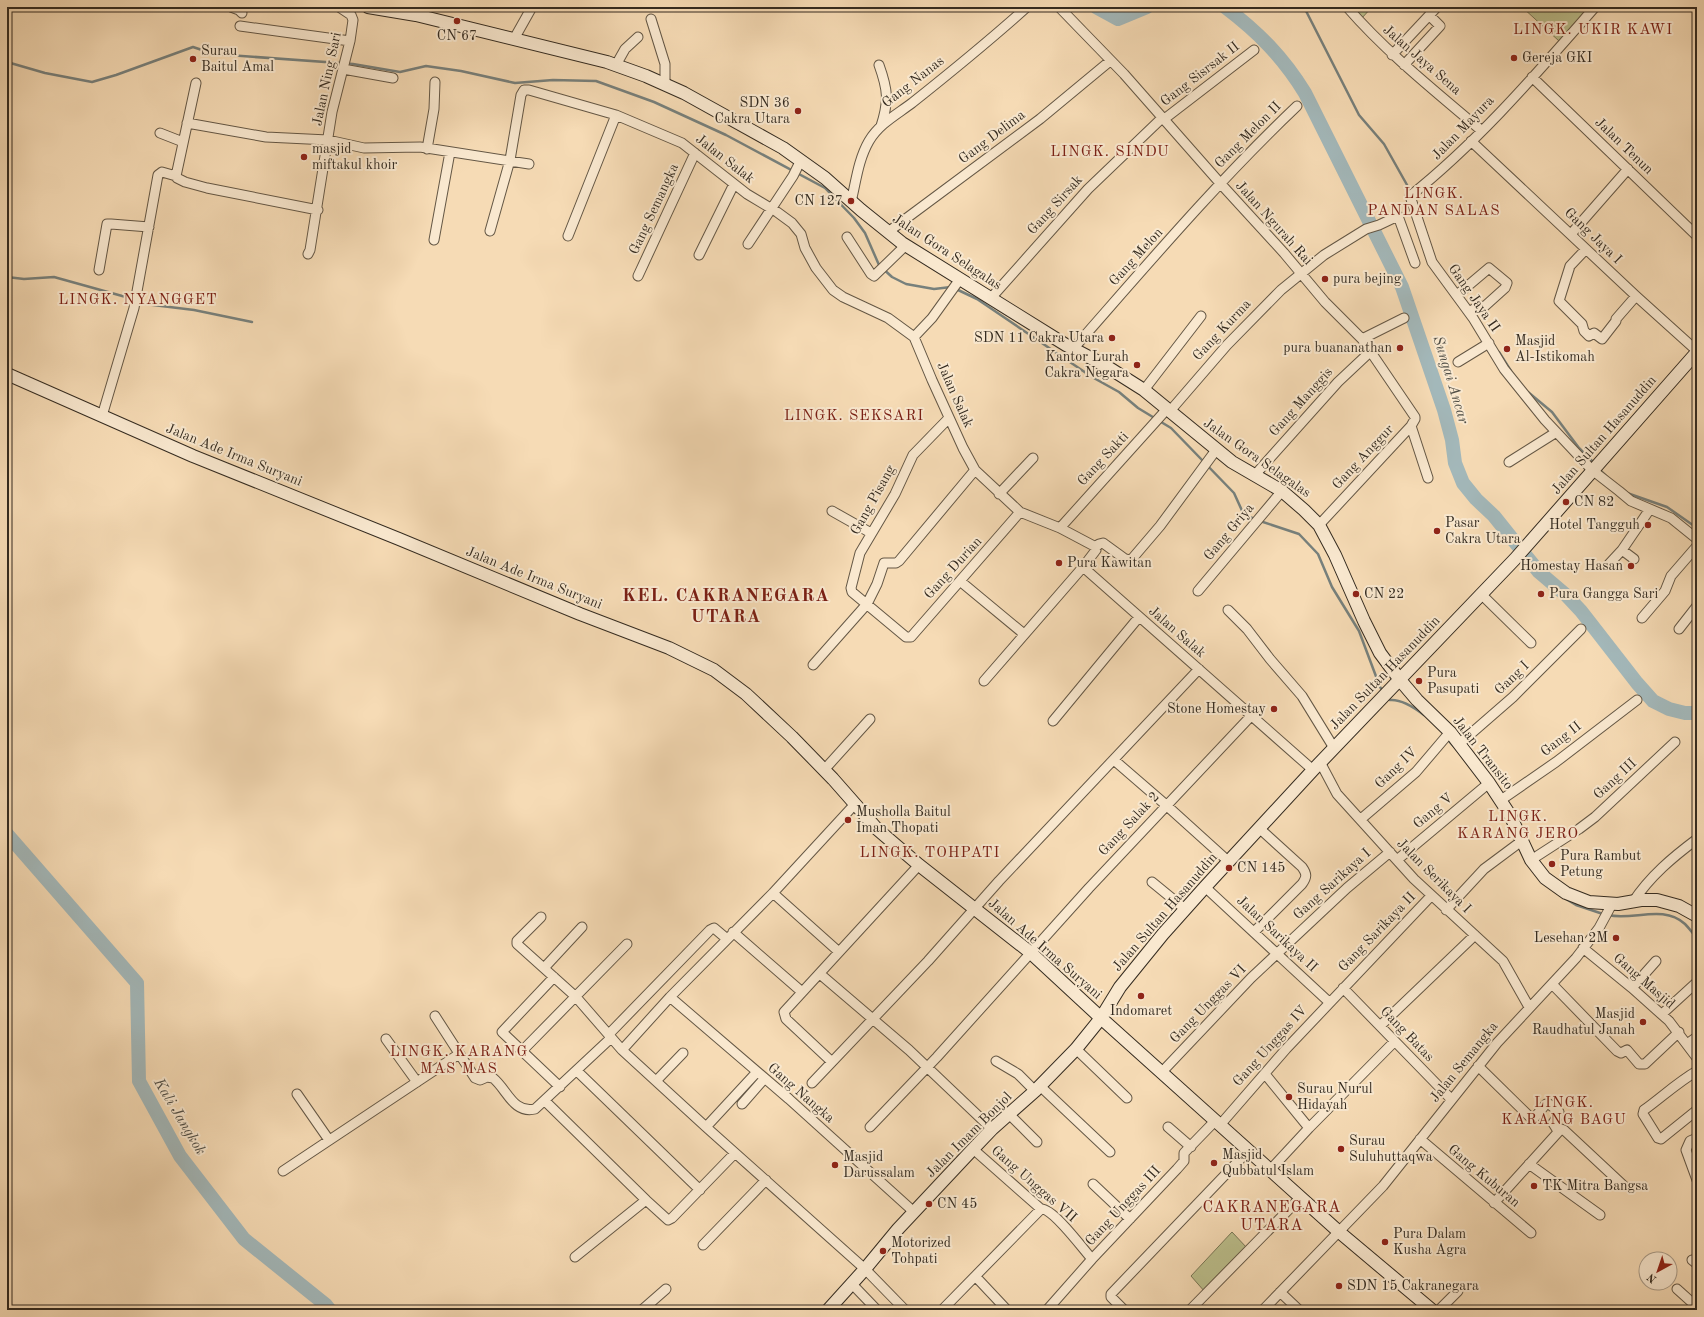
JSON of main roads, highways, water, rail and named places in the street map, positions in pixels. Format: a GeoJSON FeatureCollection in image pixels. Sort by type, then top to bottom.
{"type":"FeatureCollection","features":[{"type":"Feature","properties":{"kind":"waterway","name":"Sungai Ancar"},"geometry":{"type":"LineString","coordinates":[[1096,7],[1118,19],[1147,7]]}},
{"type":"Feature","properties":{"kind":"waterway","name":"Sungai Ancar"},"geometry":{"type":"LineString","coordinates":[[1225,7],[1269,46],[1288,68],[1305,93],[1402,287],[1444,410],[1452,440],[1455,463],[1463,483],[1476,499],[1494,516],[1539,572],[1566,595],[1581,611],[1637,683],[1653,701],[1669,709],[1685,713],[1697,713]]}},
{"type":"Feature","properties":{"kind":"waterway"},"geometry":{"type":"LineString","coordinates":[[1304,7],[1359,115],[1384,144],[1411,192]]}},
{"type":"Feature","properties":{"kind":"waterway"},"geometry":{"type":"LineString","coordinates":[[7,62],[45,73],[92,82],[116,75],[193,47],[214,54],[353,64],[400,72],[426,66],[461,71],[515,83],[553,80],[596,81],[654,102],[726,135],[825,188],[854,218],[865,233],[879,265],[892,277],[906,284],[934,289],[951,287]]}},
{"type":"Feature","properties":{"kind":"waterway"},"geometry":{"type":"LineString","coordinates":[[7,277],[24,279],[54,277],[133,299]]}},
{"type":"Feature","properties":{"kind":"waterway"},"geometry":{"type":"LineString","coordinates":[[956,289],[977,299],[1092,377],[1119,392],[1138,408],[1171,428],[1234,493],[1244,515],[1255,519]]}},
{"type":"Feature","properties":{"kind":"waterway"},"geometry":{"type":"LineString","coordinates":[[138,301],[145,304],[194,310],[252,322]]}},
{"type":"Feature","properties":{"kind":"waterway"},"geometry":{"type":"LineString","coordinates":[[1499,352],[1511,371]]}},
{"type":"Feature","properties":{"kind":"waterway"},"geometry":{"type":"LineString","coordinates":[[1528,392],[1552,412],[1579,448],[1594,463]]}},
{"type":"Feature","properties":{"kind":"waterway"},"geometry":{"type":"LineString","coordinates":[[1598,468],[1606,476]]}},
{"type":"Feature","properties":{"kind":"waterway"},"geometry":{"type":"LineString","coordinates":[[1627,493],[1667,507],[1697,528]]}},
{"type":"Feature","properties":{"kind":"waterway"},"geometry":{"type":"LineString","coordinates":[[1260,521],[1299,534],[1318,554],[1332,587],[1359,631],[1380,687],[1383,691]]}},
{"type":"Feature","properties":{"kind":"waterway"},"geometry":{"type":"LineString","coordinates":[[1387,696],[1390,700],[1404,702],[1424,715]]}},
{"type":"Feature","properties":{"kind":"waterway"},"geometry":{"type":"LineString","coordinates":[[1447,739],[1457,750]]}},
{"type":"Feature","properties":{"kind":"waterway","name":"Kali Jangkok"},"geometry":{"type":"LineString","coordinates":[[7,834],[137,983],[139,1081],[180,1156],[244,1239],[326,1305],[330,1310]]}},
{"type":"Feature","properties":{"kind":"waterway"},"geometry":{"type":"LineString","coordinates":[[1566,899],[1576,905],[1603,914]]}},
{"type":"Feature","properties":{"kind":"waterway"},"geometry":{"type":"LineString","coordinates":[[1608,915],[1667,915],[1676,918],[1685,924],[1697,938]]}},
{"type":"Feature","properties":{"kind":"place","name":"CN 67"},"geometry":{"type":"Point","coordinates":[457,21]}},
{"type":"Feature","properties":{"kind":"place","name":"Gereja GKI"},"geometry":{"type":"Point","coordinates":[1514,58]}},
{"type":"Feature","properties":{"kind":"place","name":"Surau Baitul Amal"},"geometry":{"type":"Point","coordinates":[193,59]}},
{"type":"Feature","properties":{"kind":"place","name":"SDN 36 Cakra Utara"},"geometry":{"type":"Point","coordinates":[798,111]}},
{"type":"Feature","properties":{"kind":"place","name":"masjid miftakul khoir"},"geometry":{"type":"Point","coordinates":[304,157]}},
{"type":"Feature","properties":{"kind":"place","name":"CN 127"},"geometry":{"type":"Point","coordinates":[851,201]}},
{"type":"Feature","properties":{"kind":"place","name":"pura bejing"},"geometry":{"type":"Point","coordinates":[1325,279]}},
{"type":"Feature","properties":{"kind":"place","name":"SDN 11 Cakra Utara"},"geometry":{"type":"Point","coordinates":[1112,338]}},
{"type":"Feature","properties":{"kind":"place","name":"pura buananathan"},"geometry":{"type":"Point","coordinates":[1400,348]}},
{"type":"Feature","properties":{"kind":"place","name":"Masjid Al-Istikomah"},"geometry":{"type":"Point","coordinates":[1507,349]}},
{"type":"Feature","properties":{"kind":"place","name":"Kantor Lurah Cakra Negara"},"geometry":{"type":"Point","coordinates":[1137,365]}},
{"type":"Feature","properties":{"kind":"place","name":"CN 82"},"geometry":{"type":"Point","coordinates":[1566,502]}},
{"type":"Feature","properties":{"kind":"place","name":"Hotel Tangguh"},"geometry":{"type":"Point","coordinates":[1648,525]}},
{"type":"Feature","properties":{"kind":"place","name":"Pasar Cakra Utara"},"geometry":{"type":"Point","coordinates":[1437,531]}},
{"type":"Feature","properties":{"kind":"place","name":"Pura Kawitan"},"geometry":{"type":"Point","coordinates":[1059,563]}},
{"type":"Feature","properties":{"kind":"place","name":"Homestay Hasan"},"geometry":{"type":"Point","coordinates":[1631,566]}},
{"type":"Feature","properties":{"kind":"place","name":"CN 22"},"geometry":{"type":"Point","coordinates":[1356,594]}},
{"type":"Feature","properties":{"kind":"place","name":"Pura Gangga Sari"},"geometry":{"type":"Point","coordinates":[1541,594]}},
{"type":"Feature","properties":{"kind":"place","name":"Pura Pasupati"},"geometry":{"type":"Point","coordinates":[1419,681]}},
{"type":"Feature","properties":{"kind":"place","name":"Stone Homestay"},"geometry":{"type":"Point","coordinates":[1274,709]}},
{"type":"Feature","properties":{"kind":"place","name":"Musholla Baitul Iman Thopati"},"geometry":{"type":"Point","coordinates":[848,820]}},
{"type":"Feature","properties":{"kind":"place","name":"Pura Rambut Petung"},"geometry":{"type":"Point","coordinates":[1552,864]}},
{"type":"Feature","properties":{"kind":"place","name":"CN 145"},"geometry":{"type":"Point","coordinates":[1229,868]}},
{"type":"Feature","properties":{"kind":"place","name":"Lesehan 2M"},"geometry":{"type":"Point","coordinates":[1616,938]}},
{"type":"Feature","properties":{"kind":"place","name":"Indomaret"},"geometry":{"type":"Point","coordinates":[1141,996]}},
{"type":"Feature","properties":{"kind":"place","name":"Masjid Raudhatul Janah"},"geometry":{"type":"Point","coordinates":[1643,1022]}},
{"type":"Feature","properties":{"kind":"place","name":"Surau Nurul Hidayah"},"geometry":{"type":"Point","coordinates":[1289,1097]}},
{"type":"Feature","properties":{"kind":"place","name":"Surau Suluhuttaqwa"},"geometry":{"type":"Point","coordinates":[1341,1149]}},
{"type":"Feature","properties":{"kind":"place","name":"Masjid Qubbatul Islam"},"geometry":{"type":"Point","coordinates":[1214,1163]}},
{"type":"Feature","properties":{"kind":"place","name":"Masjid Darussalam"},"geometry":{"type":"Point","coordinates":[835,1165]}},
{"type":"Feature","properties":{"kind":"place","name":"TK Mitra Bangsa"},"geometry":{"type":"Point","coordinates":[1534,1186]}},
{"type":"Feature","properties":{"kind":"place","name":"CN 45"},"geometry":{"type":"Point","coordinates":[929,1204]}},
{"type":"Feature","properties":{"kind":"place","name":"Pura Dalam Kusha Agra"},"geometry":{"type":"Point","coordinates":[1385,1242]}},
{"type":"Feature","properties":{"kind":"place","name":"Motorized Tohpati"},"geometry":{"type":"Point","coordinates":[883,1251]}},
{"type":"Feature","properties":{"kind":"place","name":"SDN 15 Cakranegara"},"geometry":{"type":"Point","coordinates":[1339,1286]}},
{"type":"Feature","properties":{"kind":"district","name":"LINGK. UKIR KAWI"},"geometry":{"type":"Point","coordinates":[1593,30]}},
{"type":"Feature","properties":{"kind":"district","name":"LINGK. SINDU"},"geometry":{"type":"Point","coordinates":[1110,152]}},
{"type":"Feature","properties":{"kind":"district","name":"LINGK. PANDAN SALAS"},"geometry":{"type":"Point","coordinates":[1434,202]}},
{"type":"Feature","properties":{"kind":"district","name":"LINGK. NYANGGET"},"geometry":{"type":"Point","coordinates":[138,300]}},
{"type":"Feature","properties":{"kind":"district","name":"LINGK. SEKSARI"},"geometry":{"type":"Point","coordinates":[854,416]}},
{"type":"Feature","properties":{"kind":"district","name":"KEL. CAKRANEGARA UTARA"},"geometry":{"type":"Point","coordinates":[726,606]}},
{"type":"Feature","properties":{"kind":"district","name":"LINGK. KARANG JERO"},"geometry":{"type":"Point","coordinates":[1518,826]}},
{"type":"Feature","properties":{"kind":"district","name":"LINGK. TOHPATI"},"geometry":{"type":"Point","coordinates":[930,853]}},
{"type":"Feature","properties":{"kind":"district","name":"LINGK. KARANG MAS MAS"},"geometry":{"type":"Point","coordinates":[459,1060]}},
{"type":"Feature","properties":{"kind":"district","name":"LINGK. KARANG BAGU"},"geometry":{"type":"Point","coordinates":[1564,1112]}},
{"type":"Feature","properties":{"kind":"district","name":"CAKRANEGARA UTARA"},"geometry":{"type":"Point","coordinates":[1272,1217]}}]}
